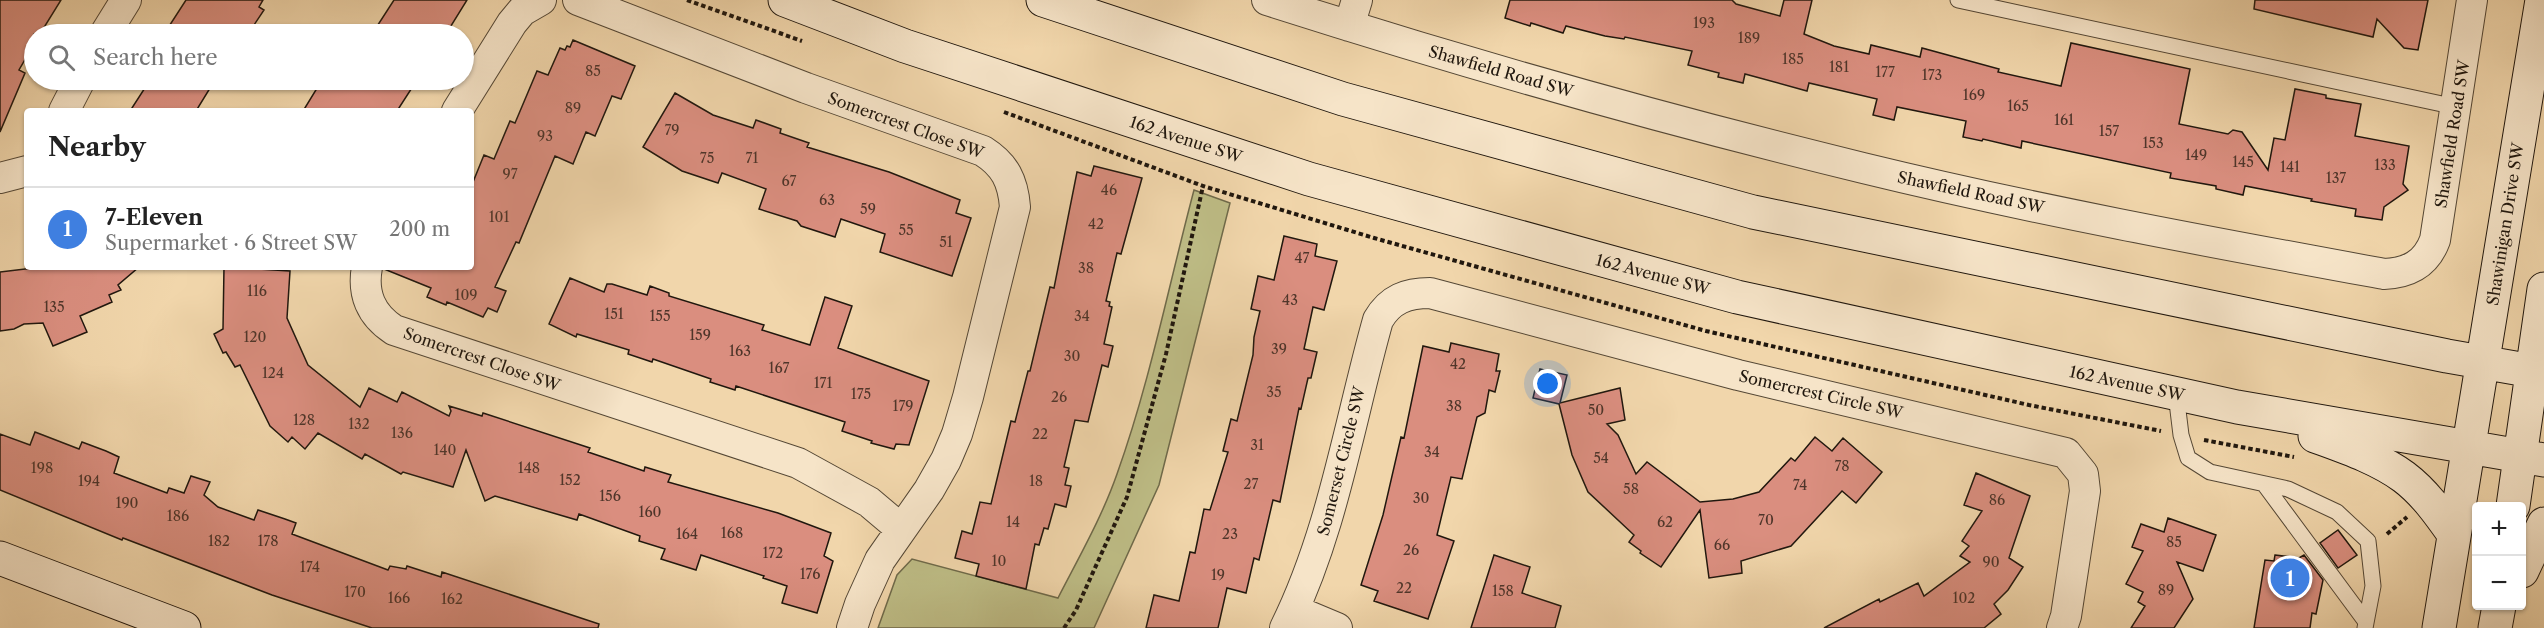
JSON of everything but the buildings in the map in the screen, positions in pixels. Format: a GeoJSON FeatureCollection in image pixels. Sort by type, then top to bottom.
{"type":"FeatureCollection","features":[{"type":"Feature","properties":{"kind":"main road","name":"162 Avenue SW"},"geometry":{"type":"LineString","coordinates":[[785,0],[905,46],[1309,179],[1737,297],[2237,407],[2532,459]]}},
{"type":"Feature","properties":{"kind":"main road"},"geometry":{"type":"LineString","coordinates":[[1043,0],[1343,99],[1754,212],[2539,373]]}},
{"type":"Feature","properties":{"kind":"main road","name":"Shawinigan Drive SW"},"geometry":{"type":"LineString","coordinates":[[2439,628],[2542,0]]}},
{"type":"Feature","properties":{"kind":"main road"},"geometry":{"type":"LineString","coordinates":[[2514,502],[2532,459],[2544,289]]}},
{"type":"Feature","properties":{"kind":"main road"},"geometry":{"type":"LineString","coordinates":[[2237,407],[2355,451],[2404,477],[2425,497],[2453,533]]}},
{"type":"Feature","properties":{"kind":"main road"},"geometry":{"type":"LineString","coordinates":[[2526,562],[2544,524]]}},
{"type":"Feature","properties":{"kind":"main road"},"geometry":{"type":"LineString","coordinates":[[0,558],[184,628]]}},
{"type":"Feature","properties":{"kind":"street"},"geometry":{"type":"LineString","coordinates":[[111,24],[126,0]]}},
{"type":"Feature","properties":{"kind":"street"},"geometry":{"type":"LineString","coordinates":[[474,84],[512,23],[522,11],[541,0]]}},
{"type":"Feature","properties":{"kind":"street","name":"Somercrest Close SW"},"geometry":{"type":"LineString","coordinates":[[578,0],[806,88],[982,151],[996,159],[1005,170],[1014,192],[1015,207],[968,397],[946,460],[929,490],[880,560],[852,628]]}},
{"type":"Feature","properties":{"kind":"street","name":"Shawfield Road SW"},"geometry":{"type":"LineString","coordinates":[[1267,0],[1353,13],[1549,86],[1862,168],[2197,240],[2384,274],[2410,270],[2430,252],[2435,240],[2472,0]]}},
{"type":"Feature","properties":{"kind":"street"},"geometry":{"type":"LineString","coordinates":[[66,108],[75,90]]}},
{"type":"Feature","properties":{"kind":"street"},"geometry":{"type":"LineString","coordinates":[[459,108],[470,90]]}},
{"type":"Feature","properties":{"kind":"street"},"geometry":{"type":"LineString","coordinates":[[0,178],[24,172]]}},
{"type":"Feature","properties":{"kind":"street","name":"Somercrest Close SW"},"geometry":{"type":"LineString","coordinates":[[366,270],[364,281],[372,310],[394,330],[798,463],[869,502],[901,529]]}},
{"type":"Feature","properties":{"kind":"street","name":"Somercrest Circle SW"},"geometry":{"type":"LineString","coordinates":[[1398,298],[1412,293],[1430,293],[1738,375],[2066,453],[2083,474],[2085,491],[2066,616],[2062,628]]}},
{"type":"Feature","properties":{"kind":"street","name":"Somerset Circle SW"},"geometry":{"type":"LineString","coordinates":[[1289,619],[1330,512],[1378,320],[1398,298]]}},
{"type":"Feature","properties":{"kind":"street"},"geometry":{"type":"LineString","coordinates":[[1289,619],[1337,628]]}},
{"type":"Feature","properties":{"kind":"lane"},"geometry":{"type":"LineString","coordinates":[[1960,0],[2456,107]]}},
{"type":"Feature","properties":{"kind":"lane"},"geometry":{"type":"LineString","coordinates":[[2176,394],[2181,435],[2188,458],[2210,472],[2288,489],[2337,512],[2368,541],[2373,586],[2366,625]]}},
{"type":"Feature","properties":{"kind":"lane"},"geometry":{"type":"LineString","coordinates":[[2264,484],[2366,625]]}},
{"type":"Feature","properties":{"kind":"path"},"geometry":{"type":"LineString","coordinates":[[1064,628],[1076,610],[1127,497],[1166,354],[1203,186]]}},
{"type":"Feature","properties":{"kind":"path"},"geometry":{"type":"LineString","coordinates":[[2391,531],[2412,513]]}},
{"type":"Feature","properties":{"kind":"shaded area"},"geometry":{"type":"Polygon","coordinates":[[[1194,190],[1230,203],[1159,485],[1094,628],[878,628],[897,575],[912,559],[1058,598],[1104,506],[1129,439],[1194,190]]]}},
{"type":"Feature","properties":{"kind":"place","name":"7-Eleven"},"geometry":{"type":"Point","coordinates":[2290,578]}}]}
